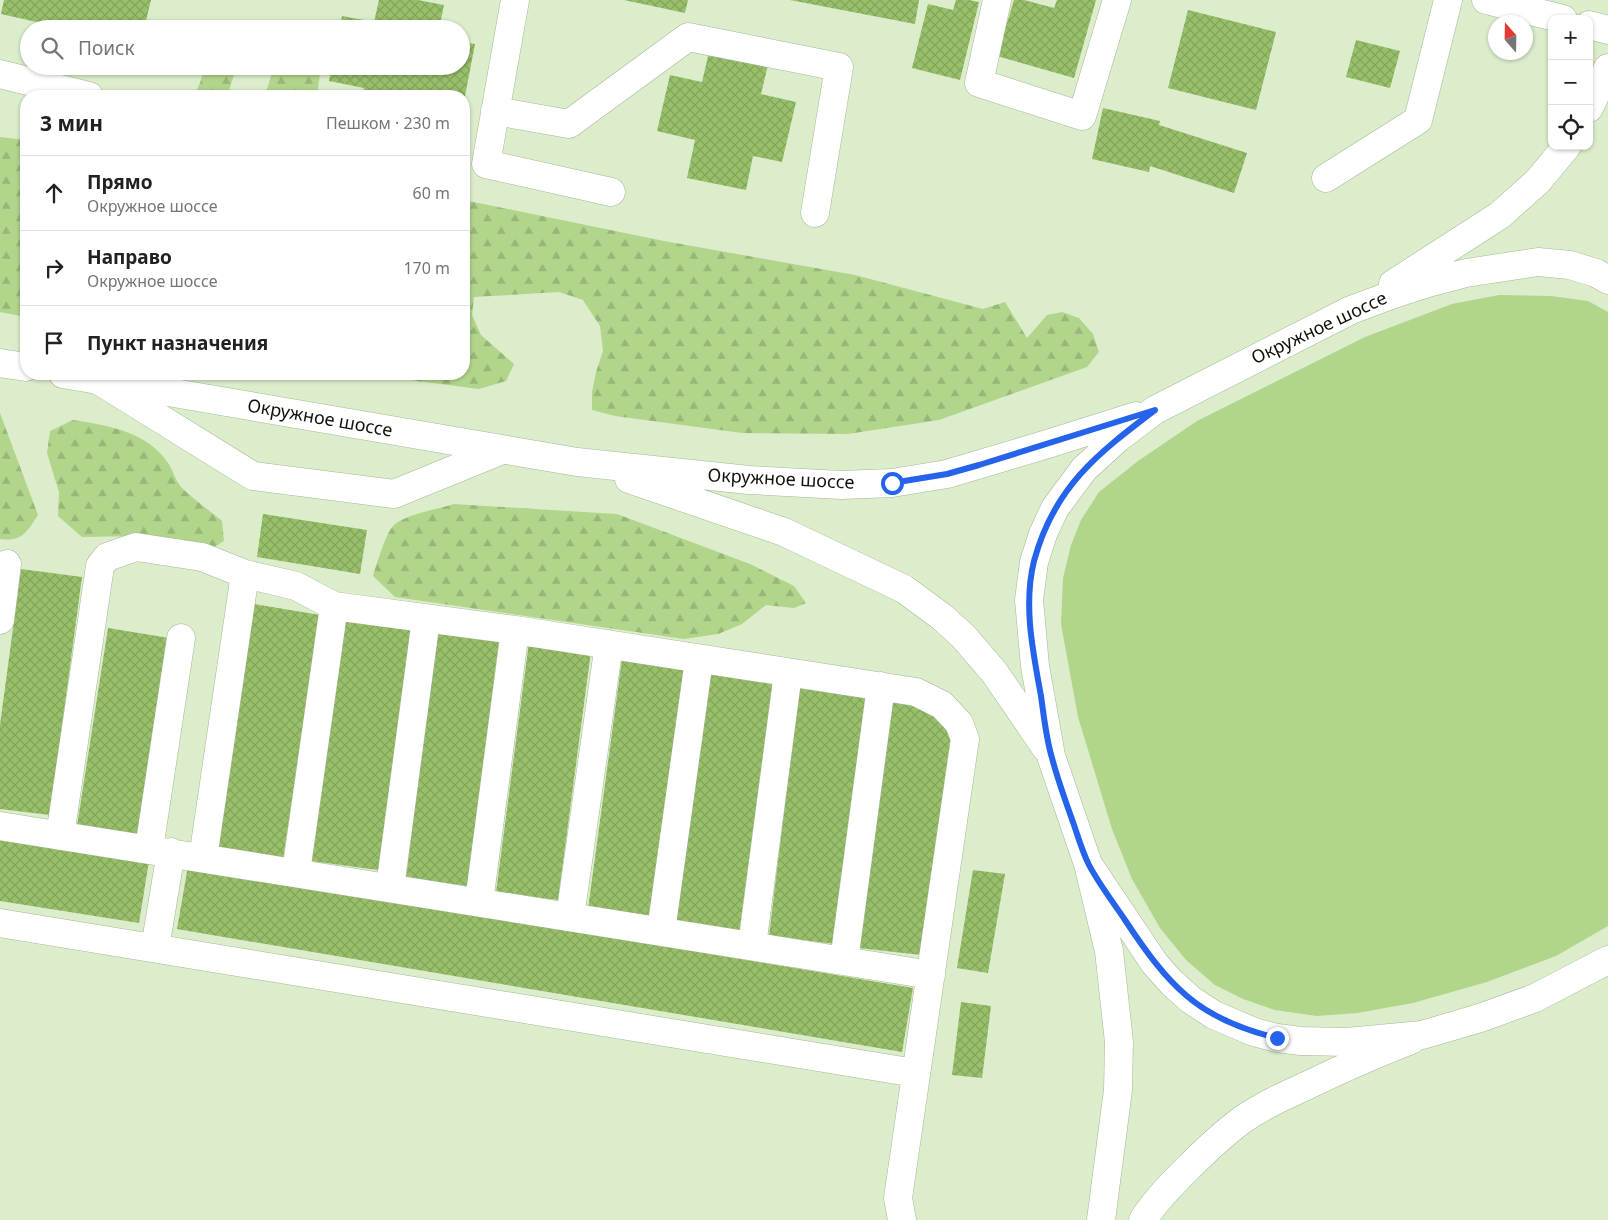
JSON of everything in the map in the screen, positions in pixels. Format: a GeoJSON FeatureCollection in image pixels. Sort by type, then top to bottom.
{"type":"FeatureCollection","features":[{"type":"Feature","properties":{"kind":"main road"},"geometry":{"type":"LineString","coordinates":[[515,0],[486,164],[611,192]]}},
{"type":"Feature","properties":{"kind":"main road"},"geometry":{"type":"LineString","coordinates":[[997,0],[979,83],[1082,116],[1117,0]]}},
{"type":"Feature","properties":{"kind":"main road"},"geometry":{"type":"LineString","coordinates":[[1326,178],[1418,120],[1448,0]]}},
{"type":"Feature","properties":{"kind":"main road"},"geometry":{"type":"LineString","coordinates":[[1486,0],[1548,15]]}},
{"type":"Feature","properties":{"kind":"main road"},"geometry":{"type":"LineString","coordinates":[[1593,26],[1608,30]]}},
{"type":"Feature","properties":{"kind":"main road"},"geometry":{"type":"LineString","coordinates":[[496,111],[569,124],[688,37],[839,67],[815,213]]}},
{"type":"Feature","properties":{"kind":"main road"},"geometry":{"type":"LineString","coordinates":[[1590,105],[1608,68]]}},
{"type":"Feature","properties":{"kind":"main road"},"geometry":{"type":"LineString","coordinates":[[0,74],[65,90]]}},
{"type":"Feature","properties":{"kind":"main road"},"geometry":{"type":"LineString","coordinates":[[1351,310],[1500,215],[1538,181],[1564,150]]}},
{"type":"Feature","properties":{"kind":"main road","name":"Окружное шоссе"},"geometry":{"type":"LineString","coordinates":[[98,380],[578,462],[749,480],[841,485],[892,483],[947,474],[1155,410],[1351,310],[1394,294],[1466,273],[1538,262],[1570,265],[1596,273],[1608,280]]}},
{"type":"Feature","properties":{"kind":"main road"},"geometry":{"type":"LineString","coordinates":[[0,363],[20,366]]}},
{"type":"Feature","properties":{"kind":"main road"},"geometry":{"type":"LineString","coordinates":[[98,380],[253,476],[394,494],[502,450]]}},
{"type":"Feature","properties":{"kind":"main road","name":"Окружное шоссе"},"geometry":{"type":"LineString","coordinates":[[1155,410],[1118,438],[1084,468],[1054,508],[1034,562],[1028,600],[1035,666],[1051,756],[1088,864],[1155,964],[1191,1000],[1214,1015],[1254,1032],[1277,1038],[1301,1041],[1347,1042],[1422,1035],[1480,1018],[1534,998],[1608,960]]}},
{"type":"Feature","properties":{"kind":"main road","name":"Окружное шоссе"},"geometry":{"type":"LineString","coordinates":[[578,462],[784,532],[904,589],[964,636],[994,672],[1051,756]]}},
{"type":"Feature","properties":{"kind":"main road"},"geometry":{"type":"LineString","coordinates":[[60,836],[100,566],[107,557],[136,547],[202,557],[245,574],[296,586],[334,606],[515,630],[699,660],[916,692],[942,705],[959,723],[965,739],[898,1198],[902,1220]]}},
{"type":"Feature","properties":{"kind":"main road"},"geometry":{"type":"LineString","coordinates":[[0,620],[8,564]]}},
{"type":"Feature","properties":{"kind":"main road"},"geometry":{"type":"LineString","coordinates":[[203,858],[245,574]]}},
{"type":"Feature","properties":{"kind":"main road"},"geometry":{"type":"LineString","coordinates":[[296,872],[334,606]]}},
{"type":"Feature","properties":{"kind":"main road"},"geometry":{"type":"LineString","coordinates":[[390,888],[426,619]]}},
{"type":"Feature","properties":{"kind":"main road"},"geometry":{"type":"LineString","coordinates":[[479,902],[515,630]]}},
{"type":"Feature","properties":{"kind":"main road"},"geometry":{"type":"LineString","coordinates":[[155,948],[160,851],[181,638]]}},
{"type":"Feature","properties":{"kind":"main road"},"geometry":{"type":"LineString","coordinates":[[570,917],[608,644]]}},
{"type":"Feature","properties":{"kind":"main road"},"geometry":{"type":"LineString","coordinates":[[661,931],[699,660]]}},
{"type":"Feature","properties":{"kind":"main road"},"geometry":{"type":"LineString","coordinates":[[752,946],[788,673]]}},
{"type":"Feature","properties":{"kind":"main road"},"geometry":{"type":"LineString","coordinates":[[844,961],[881,686]]}},
{"type":"Feature","properties":{"kind":"main road"},"geometry":{"type":"LineString","coordinates":[[0,826],[930,975]]}},
{"type":"Feature","properties":{"kind":"main road"},"geometry":{"type":"LineString","coordinates":[[1088,864],[1109,951],[1119,1042],[1118,1090],[1101,1220]]}},
{"type":"Feature","properties":{"kind":"main road"},"geometry":{"type":"LineString","coordinates":[[0,923],[915,1074]]}},
{"type":"Feature","properties":{"kind":"main road"},"geometry":{"type":"LineString","coordinates":[[1143,1220],[1178,1178],[1206,1150],[1242,1120],[1325,1076],[1422,1035]]}},
{"type":"Feature","properties":{"kind":"green space"},"geometry":{"type":"Polygon","coordinates":[[[202,75],[234,75],[229,90],[197,90],[202,75]]]}},
{"type":"Feature","properties":{"kind":"green space"},"geometry":{"type":"Polygon","coordinates":[[[271,75],[320,75],[318,90],[267,90],[271,75]]]}},
{"type":"Feature","properties":{"kind":"green space"},"geometry":{"type":"Polygon","coordinates":[[[0,137],[20,139],[20,316],[0,312],[0,137]]]}},
{"type":"Feature","properties":{"kind":"green space"},"geometry":{"type":"Polygon","coordinates":[[[470,201],[664,241],[855,275],[983,309],[1005,302],[1027,338],[1047,315],[1062,312],[1079,318],[1093,334],[1099,352],[1087,367],[939,420],[848,434],[742,433],[615,416],[592,410],[592,392],[603,351],[600,326],[583,300],[559,292],[474,297],[472,315],[481,335],[514,364],[506,381],[479,389],[409,380],[470,380],[470,201]]]}},
{"type":"Feature","properties":{"kind":"green space"},"geometry":{"type":"Polygon","coordinates":[[[1499,295],[1551,296],[1588,301],[1608,312],[1608,926],[1556,956],[1487,982],[1413,1003],[1357,1013],[1317,1016],[1275,1010],[1243,999],[1215,985],[1186,960],[1160,928],[1132,879],[1112,829],[1078,717],[1061,624],[1063,578],[1071,545],[1081,520],[1099,492],[1138,461],[1197,421],[1365,337],[1452,304],[1499,295]]]}},
{"type":"Feature","properties":{"kind":"green space"},"geometry":{"type":"Polygon","coordinates":[[[0,413],[38,515],[27,531],[19,537],[7,540],[0,539],[0,413]]]}},
{"type":"Feature","properties":{"kind":"green space"},"geometry":{"type":"Polygon","coordinates":[[[73,420],[99,424],[126,432],[150,444],[160,452],[181,487],[222,521],[224,541],[211,549],[138,536],[82,537],[58,516],[59,492],[47,453],[50,431],[73,420]]]}},
{"type":"Feature","properties":{"kind":"green space"},"geometry":{"type":"Polygon","coordinates":[[[454,504],[617,514],[750,564],[794,586],[806,603],[794,608],[766,605],[742,624],[718,634],[684,639],[395,597],[373,576],[387,535],[394,525],[400,521],[423,512],[454,504]]]}},
{"type":"Feature","properties":{"kind":"building"},"geometry":{"type":"Polygon","coordinates":[[[4,0],[151,0],[146,20],[28,20],[1,14],[4,0]]]}},
{"type":"Feature","properties":{"kind":"building"},"geometry":{"type":"Polygon","coordinates":[[[379,0],[418,0],[444,5],[441,20],[374,20],[379,0]]]}},
{"type":"Feature","properties":{"kind":"building"},"geometry":{"type":"Polygon","coordinates":[[[624,0],[688,0],[685,13],[624,0]]]}},
{"type":"Feature","properties":{"kind":"building"},"geometry":{"type":"Polygon","coordinates":[[[790,0],[919,0],[915,24],[790,0]]]}},
{"type":"Feature","properties":{"kind":"building"},"geometry":{"type":"Polygon","coordinates":[[[956,0],[979,2],[960,80],[912,68],[928,4],[953,10],[956,0]]]}},
{"type":"Feature","properties":{"kind":"building"},"geometry":{"type":"Polygon","coordinates":[[[1014,0],[1024,0],[1054,8],[1057,0],[1096,0],[1074,78],[997,56],[1014,0]]]}},
{"type":"Feature","properties":{"kind":"building"},"geometry":{"type":"Polygon","coordinates":[[[1188,10],[1276,32],[1256,110],[1168,88],[1188,10]]]}},
{"type":"Feature","properties":{"kind":"building"},"geometry":{"type":"Polygon","coordinates":[[[342,16],[363,20],[341,20],[342,16]]]}},
{"type":"Feature","properties":{"kind":"building"},"geometry":{"type":"Polygon","coordinates":[[[1356,40],[1400,51],[1390,88],[1346,77],[1356,40]]]}},
{"type":"Feature","properties":{"kind":"building"},"geometry":{"type":"Polygon","coordinates":[[[470,43],[475,44],[470,70],[470,43]]]}},
{"type":"Feature","properties":{"kind":"building"},"geometry":{"type":"Polygon","coordinates":[[[709,52],[768,65],[761,94],[796,102],[782,162],[753,156],[746,190],[687,178],[695,140],[657,131],[670,75],[702,82],[709,52]]]}},
{"type":"Feature","properties":{"kind":"building"},"geometry":{"type":"Polygon","coordinates":[[[330,75],[469,75],[466,90],[364,90],[364,88],[329,81],[330,75]]]}},
{"type":"Feature","properties":{"kind":"building"},"geometry":{"type":"Polygon","coordinates":[[[1103,108],[1160,121],[1159,125],[1247,153],[1234,193],[1150,166],[1149,172],[1092,159],[1103,108]]]}},
{"type":"Feature","properties":{"kind":"building"},"geometry":{"type":"Polygon","coordinates":[[[263,514],[367,530],[360,574],[257,557],[263,514]]]}},
{"type":"Feature","properties":{"kind":"building"},"geometry":{"type":"Polygon","coordinates":[[[21,569],[82,577],[50,815],[0,809],[0,725],[21,569]]]}},
{"type":"Feature","properties":{"kind":"building"},"geometry":{"type":"Polygon","coordinates":[[[254,604],[320,615],[283,859],[217,849],[254,604]]]}},
{"type":"Feature","properties":{"kind":"building"},"geometry":{"type":"Polygon","coordinates":[[[345,616],[412,626],[378,870],[311,861],[345,616]]]}},
{"type":"Feature","properties":{"kind":"building"},"geometry":{"type":"Polygon","coordinates":[[[108,628],[169,638],[138,835],[77,826],[108,628]]]}},
{"type":"Feature","properties":{"kind":"building"},"geometry":{"type":"Polygon","coordinates":[[[436,632],[499,640],[468,886],[406,878],[436,632]]]}},
{"type":"Feature","properties":{"kind":"building"},"geometry":{"type":"Polygon","coordinates":[[[529,642],[591,651],[558,900],[496,892],[529,642]]]}},
{"type":"Feature","properties":{"kind":"building"},"geometry":{"type":"Polygon","coordinates":[[[622,659],[684,668],[650,918],[588,909],[622,659]]]}},
{"type":"Feature","properties":{"kind":"building"},"geometry":{"type":"Polygon","coordinates":[[[708,673],[773,682],[739,934],[675,925],[708,673]]]}},
{"type":"Feature","properties":{"kind":"building"},"geometry":{"type":"Polygon","coordinates":[[[799,688],[866,696],[835,944],[769,936],[799,688]]]}},
{"type":"Feature","properties":{"kind":"building"},"geometry":{"type":"Polygon","coordinates":[[[893,702],[925,707],[952,727],[921,955],[859,948],[893,702]]]}},
{"type":"Feature","properties":{"kind":"building"},"geometry":{"type":"Polygon","coordinates":[[[0,838],[149,861],[139,923],[0,901],[0,838]]]}},
{"type":"Feature","properties":{"kind":"building"},"geometry":{"type":"Polygon","coordinates":[[[188,866],[913,988],[902,1052],[177,929],[188,866]]]}},
{"type":"Feature","properties":{"kind":"building"},"geometry":{"type":"Polygon","coordinates":[[[973,870],[1005,874],[988,973],[957,968],[973,870]]]}},
{"type":"Feature","properties":{"kind":"building"},"geometry":{"type":"Polygon","coordinates":[[[961,1002],[991,1006],[982,1078],[952,1075],[961,1002]]]}},
{"type":"Feature","properties":{"kind":"route"},"geometry":{"type":"LineString","coordinates":[[892,483],[947,474],[1155,410],[1118,438],[1084,468],[1054,508],[1034,562],[1028,600],[1035,666],[1051,756],[1088,864],[1155,964],[1191,1000],[1214,1015],[1234,1025],[1277,1038]]}}]}
